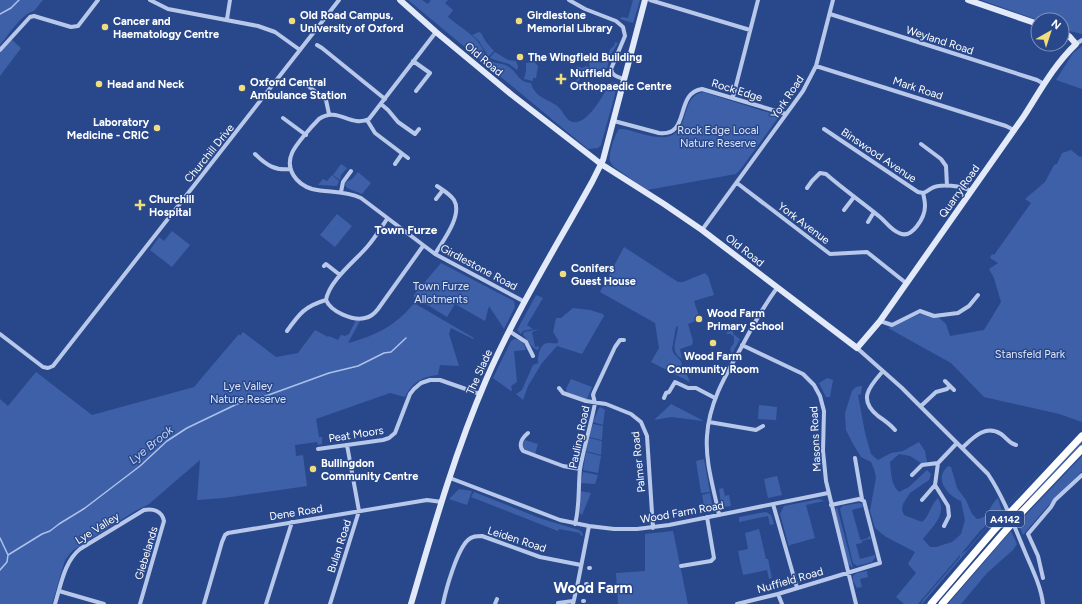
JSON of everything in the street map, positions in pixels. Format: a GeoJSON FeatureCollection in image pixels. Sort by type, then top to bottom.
{"type":"FeatureCollection","features":[{"type":"Feature","properties":{"kind":"highway","name":"A4142"},"geometry":{"type":"LineString","coordinates":[[931,604],[995,529],[1082,436]]}},
{"type":"Feature","properties":{"kind":"highway","name":"A4142"},"geometry":{"type":"LineString","coordinates":[[942,604],[1021,513],[1082,450]]}},
{"type":"Feature","properties":{"kind":"street"},"geometry":{"type":"LineString","coordinates":[[0,50],[30,17],[34,16],[71,27],[78,26],[98,0]]}},
{"type":"Feature","properties":{"kind":"street"},"geometry":{"type":"LineString","coordinates":[[150,0],[168,9],[258,26],[274,32],[300,50]]}},
{"type":"Feature","properties":{"kind":"street"},"geometry":{"type":"LineString","coordinates":[[226,19],[230,0]]}},
{"type":"Feature","properties":{"kind":"street","name":"Churchill Drive"},"geometry":{"type":"LineString","coordinates":[[0,334],[42,367],[48,368],[53,366],[250,116],[339,0]]}},
{"type":"Feature","properties":{"kind":"street","name":"Old Road"},"geometry":{"type":"LineString","coordinates":[[400,0],[512,95],[601,164],[702,230],[857,348],[921,406],[988,474],[1020,539],[1040,588],[1043,604]]}},
{"type":"Feature","properties":{"kind":"street"},"geometry":{"type":"LineString","coordinates":[[569,0],[585,9],[616,21],[623,27],[625,36],[611,69],[615,76],[624,79]]}},
{"type":"Feature","properties":{"kind":"street","name":"The Slade"},"geometry":{"type":"LineString","coordinates":[[411,604],[442,502],[480,394],[525,302],[601,164],[614,121],[645,0]]}},
{"type":"Feature","properties":{"kind":"street"},"geometry":{"type":"LineString","coordinates":[[650,0],[750,30]]}},
{"type":"Feature","properties":{"kind":"street"},"geometry":{"type":"LineString","coordinates":[[733,98],[758,0]]}},
{"type":"Feature","properties":{"kind":"street","name":"York Road"},"geometry":{"type":"LineString","coordinates":[[702,230],[803,91],[816,66],[833,0]]}},
{"type":"Feature","properties":{"kind":"street"},"geometry":{"type":"LineString","coordinates":[[968,0],[1030,21]]}},
{"type":"Feature","properties":{"kind":"street","name":"Weyland Road"},"geometry":{"type":"LineString","coordinates":[[830,14],[1037,80],[1044,84]]}},
{"type":"Feature","properties":{"kind":"street"},"geometry":{"type":"LineString","coordinates":[[255,154],[271,167],[281,170],[291,169],[290,162],[292,152],[319,119],[328,114],[338,115],[356,121],[367,120],[371,117],[436,32]]}},
{"type":"Feature","properties":{"kind":"street"},"geometry":{"type":"LineString","coordinates":[[1070,37],[1076,44],[1082,40]]}},
{"type":"Feature","properties":{"kind":"street","name":"Quarry Road"},"geometry":{"type":"LineString","coordinates":[[857,348],[880,322],[906,282],[1014,130],[1044,84],[1062,59],[1076,44]]}},
{"type":"Feature","properties":{"kind":"street"},"geometry":{"type":"LineString","coordinates":[[317,45],[385,99]]}},
{"type":"Feature","properties":{"kind":"street"},"geometry":{"type":"LineString","coordinates":[[413,61],[430,73],[416,91]]}},
{"type":"Feature","properties":{"kind":"street","name":"Mark Road"},"geometry":{"type":"LineString","coordinates":[[816,66],[1006,126],[1014,130]]}},
{"type":"Feature","properties":{"kind":"street"},"geometry":{"type":"LineString","coordinates":[[307,85],[326,100],[328,114]]}},
{"type":"Feature","properties":{"kind":"street","name":"Rock Edge"},"geometry":{"type":"LineString","coordinates":[[614,121],[665,134],[674,130],[678,126],[686,101],[689,96],[697,90],[707,90],[786,114]]}},
{"type":"Feature","properties":{"kind":"street"},"geometry":{"type":"LineString","coordinates":[[381,104],[401,124],[415,134],[418,129]]}},
{"type":"Feature","properties":{"kind":"street"},"geometry":{"type":"LineString","coordinates":[[283,118],[306,135]]}},
{"type":"Feature","properties":{"kind":"street"},"geometry":{"type":"LineString","coordinates":[[367,120],[375,133],[408,158]]}},
{"type":"Feature","properties":{"kind":"street","name":"Binswood Avenue"},"geometry":{"type":"LineString","coordinates":[[824,129],[918,192],[923,193],[935,186],[960,187],[971,191]]}},
{"type":"Feature","properties":{"kind":"street"},"geometry":{"type":"LineString","coordinates":[[922,144],[941,159],[946,166],[947,186]]}},
{"type":"Feature","properties":{"kind":"street"},"geometry":{"type":"LineString","coordinates":[[395,164],[402,154]]}},
{"type":"Feature","properties":{"kind":"street","name":"Girdlestone Road"},"geometry":{"type":"LineString","coordinates":[[291,169],[296,180],[305,186],[318,190],[350,193],[367,202],[387,219],[435,254],[525,302]]}},
{"type":"Feature","properties":{"kind":"street"},"geometry":{"type":"LineString","coordinates":[[341,192],[343,182],[351,171]]}},
{"type":"Feature","properties":{"kind":"street"},"geometry":{"type":"LineString","coordinates":[[807,188],[820,173],[826,174],[898,233],[904,234],[914,230],[924,213],[925,206],[923,193]]}},
{"type":"Feature","properties":{"kind":"street","name":"York Avenue"},"geometry":{"type":"LineString","coordinates":[[737,183],[830,254],[867,252],[906,282]]}},
{"type":"Feature","properties":{"kind":"street"},"geometry":{"type":"LineString","coordinates":[[435,254],[454,221],[457,212],[454,200],[437,186]]}},
{"type":"Feature","properties":{"kind":"street"},"geometry":{"type":"LineString","coordinates":[[436,199],[443,190]]}},
{"type":"Feature","properties":{"kind":"street"},"geometry":{"type":"LineString","coordinates":[[844,210],[854,197]]}},
{"type":"Feature","properties":{"kind":"street"},"geometry":{"type":"LineString","coordinates":[[868,222],[874,212]]}},
{"type":"Feature","properties":{"kind":"street"},"geometry":{"type":"LineString","coordinates":[[387,219],[367,247],[340,275],[330,290],[326,300],[330,308],[357,318],[369,317],[376,312],[423,246]]}},
{"type":"Feature","properties":{"kind":"street"},"geometry":{"type":"LineString","coordinates":[[324,266],[326,264],[340,275]]}},
{"type":"Feature","properties":{"kind":"street"},"geometry":{"type":"LineString","coordinates":[[719,515],[707,453],[709,422],[715,398],[756,318],[777,288]]}},
{"type":"Feature","properties":{"kind":"street"},"geometry":{"type":"LineString","coordinates":[[880,322],[892,325],[920,311],[934,316],[958,313],[969,306],[978,295]]}},
{"type":"Feature","properties":{"kind":"street"},"geometry":{"type":"LineString","coordinates":[[287,331],[299,314],[306,308],[312,304],[326,300]]}},
{"type":"Feature","properties":{"kind":"street"},"geometry":{"type":"LineString","coordinates":[[510,331],[526,342],[534,356]]}},
{"type":"Feature","properties":{"kind":"street","name":"Pauling Road"},"geometry":{"type":"LineString","coordinates":[[575,524],[578,513],[580,469],[595,402],[593,395],[606,365],[620,340],[624,340]]}},
{"type":"Feature","properties":{"kind":"street","name":"Masons Road"},"geometry":{"type":"LineString","coordinates":[[742,345],[803,374],[811,381],[818,392],[824,411],[823,452],[828,494],[856,604]]}},
{"type":"Feature","properties":{"kind":"street"},"geometry":{"type":"LineString","coordinates":[[883,371],[870,387],[867,393],[867,400],[874,412],[895,430]]}},
{"type":"Feature","properties":{"kind":"street"},"geometry":{"type":"LineString","coordinates":[[664,398],[676,379],[688,388],[696,388],[715,398]]}},
{"type":"Feature","properties":{"kind":"street","name":"Peat Moors"},"geometry":{"type":"LineString","coordinates":[[318,449],[383,440],[393,436],[398,429],[412,391],[426,381],[440,380],[480,394]]}},
{"type":"Feature","properties":{"kind":"street"},"geometry":{"type":"LineString","coordinates":[[945,381],[954,390]]}},
{"type":"Feature","properties":{"kind":"street"},"geometry":{"type":"LineString","coordinates":[[921,406],[936,392],[947,389],[950,386]]}},
{"type":"Feature","properties":{"kind":"street","name":"Palmer Road"},"geometry":{"type":"LineString","coordinates":[[559,388],[563,393],[574,397],[586,401],[606,404],[631,414],[644,426],[653,528]]}},
{"type":"Feature","properties":{"kind":"street"},"geometry":{"type":"LineString","coordinates":[[709,422],[756,430],[763,426]]}},
{"type":"Feature","properties":{"kind":"street"},"geometry":{"type":"LineString","coordinates":[[962,448],[973,437],[988,430],[1000,434],[1010,444],[1016,445]]}},
{"type":"Feature","properties":{"kind":"street"},"geometry":{"type":"LineString","coordinates":[[528,434],[524,436],[521,444],[521,448],[524,452],[563,466],[580,469]]}},
{"type":"Feature","properties":{"kind":"street"},"geometry":{"type":"LineString","coordinates":[[922,500],[935,485],[938,463],[957,443]]}},
{"type":"Feature","properties":{"kind":"street","name":"Bulan Road"},"geometry":{"type":"LineString","coordinates":[[330,604],[359,511],[347,445]]}},
{"type":"Feature","properties":{"kind":"street"},"geometry":{"type":"LineString","coordinates":[[848,572],[880,563],[866,504],[862,499],[858,464],[855,458]]}},
{"type":"Feature","properties":{"kind":"street"},"geometry":{"type":"LineString","coordinates":[[912,475],[922,465],[938,463]]}},
{"type":"Feature","properties":{"kind":"street"},"geometry":{"type":"LineString","coordinates":[[1043,578],[1038,556],[1028,534],[1051,507],[1055,500],[1082,475]]}},
{"type":"Feature","properties":{"kind":"street","name":"Wood Farm Road"},"geometry":{"type":"LineString","coordinates":[[450,478],[545,515],[575,524],[614,529],[653,528],[828,494]]}},
{"type":"Feature","properties":{"kind":"street"},"geometry":{"type":"LineString","coordinates":[[935,485],[948,506],[949,516],[944,526]]}},
{"type":"Feature","properties":{"kind":"street"},"geometry":{"type":"LineString","coordinates":[[831,505],[862,499]]}},
{"type":"Feature","properties":{"kind":"street","name":"Dene Road"},"geometry":{"type":"LineString","coordinates":[[204,604],[225,535],[235,531],[427,500],[442,502]]}},
{"type":"Feature","properties":{"kind":"street"},"geometry":{"type":"LineString","coordinates":[[773,504],[797,588]]}},
{"type":"Feature","properties":{"kind":"street","name":"Lye Valley"},"geometry":{"type":"LineString","coordinates":[[55,604],[68,563],[74,554],[144,510],[150,509],[157,511]]}},
{"type":"Feature","properties":{"kind":"street","name":"Glebelands"},"geometry":{"type":"LineString","coordinates":[[140,604],[164,526],[163,516],[157,511]]}},
{"type":"Feature","properties":{"kind":"street"},"geometry":{"type":"LineString","coordinates":[[681,566],[711,561],[714,558],[707,517]]}},
{"type":"Feature","properties":{"kind":"street"},"geometry":{"type":"LineString","coordinates":[[266,604],[292,522]]}},
{"type":"Feature","properties":{"kind":"street"},"geometry":{"type":"LineString","coordinates":[[558,603],[573,603],[589,526]]}},
{"type":"Feature","properties":{"kind":"street","name":"Leiden Road"},"geometry":{"type":"LineString","coordinates":[[443,604],[452,572],[462,547],[473,537],[482,536],[540,557],[581,564]]}},
{"type":"Feature","properties":{"kind":"street"},"geometry":{"type":"LineString","coordinates":[[1029,561],[1038,556]]}},
{"type":"Feature","properties":{"kind":"street","name":"Nuffield Road"},"geometry":{"type":"LineString","coordinates":[[737,604],[778,594],[848,572]]}},
{"type":"Feature","properties":{"kind":"street"},"geometry":{"type":"LineString","coordinates":[[59,591],[104,604]]}},
{"type":"Feature","properties":{"kind":"street"},"geometry":{"type":"LineString","coordinates":[[778,594],[782,604]]}},
{"type":"Feature","properties":{"kind":"street"},"geometry":{"type":"LineString","coordinates":[[495,604],[497,599]]}},
{"type":"Feature","properties":{"kind":"green space"},"geometry":{"type":"Polygon","coordinates":[[[0,0],[43,0],[34,11],[20,20],[0,45],[0,0]]]}},
{"type":"Feature","properties":{"kind":"green space"},"geometry":{"type":"Polygon","coordinates":[[[408,0],[422,0],[428,4],[431,0],[448,0],[445,3],[453,10],[448,17],[466,30],[478,42],[489,60],[507,66],[512,69],[523,81],[531,83],[535,91],[541,97],[556,105],[570,121],[581,121],[587,117],[597,105],[607,88],[603,85],[615,82],[617,87],[601,145],[598,148],[588,149],[408,0]]]}},
{"type":"Feature","properties":{"kind":"green space"},"geometry":{"type":"Polygon","coordinates":[[[633,0],[640,0],[633,23],[620,19],[622,17],[628,18],[633,0]]]}},
{"type":"Feature","properties":{"kind":"green space"},"geometry":{"type":"Polygon","coordinates":[[[981,0],[1082,0],[1082,34],[1070,31],[1070,12],[1030,12],[1030,17],[981,0]]]}},
{"type":"Feature","properties":{"kind":"green space"},"geometry":{"type":"Polygon","coordinates":[[[479,32],[494,51],[489,56],[479,41],[472,35],[479,32]]]}},
{"type":"Feature","properties":{"kind":"green space"},"geometry":{"type":"Polygon","coordinates":[[[11,39],[21,48],[0,76],[0,52],[11,39]]]}},
{"type":"Feature","properties":{"kind":"green space"},"geometry":{"type":"Polygon","coordinates":[[[615,42],[618,43],[610,56],[607,68],[596,70],[590,68],[589,63],[592,57],[601,63],[608,60],[610,50],[614,46],[615,42]]]}},
{"type":"Feature","properties":{"kind":"green space"},"geometry":{"type":"Polygon","coordinates":[[[1082,46],[1082,89],[1056,80],[1073,53],[1082,46]]]}},
{"type":"Feature","properties":{"kind":"green space"},"geometry":{"type":"Polygon","coordinates":[[[495,52],[508,60],[516,61],[518,66],[517,70],[509,64],[492,59],[490,57],[495,52]]]}},
{"type":"Feature","properties":{"kind":"green space"},"geometry":{"type":"Polygon","coordinates":[[[534,62],[538,66],[536,78],[533,78],[533,81],[524,79],[526,63],[534,62]]]}},
{"type":"Feature","properties":{"kind":"green space"},"geometry":{"type":"Polygon","coordinates":[[[577,66],[582,68],[587,66],[591,70],[596,71],[606,70],[607,73],[601,77],[581,77],[576,86],[575,84],[578,77],[577,66]]]}},
{"type":"Feature","properties":{"kind":"green space","name":"Rock Edge Local Nature Reserve"},"geometry":{"type":"Polygon","coordinates":[[[703,92],[773,114],[778,118],[736,174],[647,190],[613,166],[610,161],[610,154],[619,129],[656,137],[666,137],[674,134],[679,129],[691,100],[696,95],[703,92]]]}},
{"type":"Feature","properties":{"kind":"green space","name":"Stansfeld Park"},"geometry":{"type":"Polygon","coordinates":[[[1071,150],[1080,157],[1082,156],[1082,422],[1059,414],[984,397],[951,363],[888,328],[920,314],[937,316],[946,324],[950,336],[984,330],[1001,302],[994,278],[989,269],[998,263],[990,258],[992,254],[994,255],[1031,203],[1025,199],[1045,182],[1054,165],[1057,164],[1062,153],[1071,150]]]}},
{"type":"Feature","properties":{"kind":"green space"},"geometry":{"type":"Polygon","coordinates":[[[341,164],[347,168],[341,175],[340,180],[333,175],[341,164]]]}},
{"type":"Feature","properties":{"kind":"green space"},"geometry":{"type":"Polygon","coordinates":[[[358,172],[371,183],[362,194],[347,188],[345,185],[346,182],[352,179],[358,172]]]}},
{"type":"Feature","properties":{"kind":"green space"},"geometry":{"type":"Polygon","coordinates":[[[332,175],[339,181],[337,186],[318,185],[323,179],[327,181],[332,175]]]}},
{"type":"Feature","properties":{"kind":"green space"},"geometry":{"type":"Polygon","coordinates":[[[337,214],[352,226],[335,247],[320,235],[337,214]]]}},
{"type":"Feature","properties":{"kind":"green space"},"geometry":{"type":"Polygon","coordinates":[[[172,231],[190,245],[172,267],[150,250],[159,237],[164,241],[172,231]]]}},
{"type":"Feature","properties":{"kind":"green space"},"geometry":{"type":"Polygon","coordinates":[[[624,247],[678,282],[683,282],[705,273],[708,276],[714,295],[694,301],[700,319],[688,324],[693,341],[692,345],[680,349],[682,359],[675,352],[678,326],[676,327],[672,349],[682,364],[679,368],[683,374],[687,375],[690,382],[651,362],[659,348],[655,323],[600,292],[624,247]]]}},
{"type":"Feature","properties":{"kind":"green space","name":"Town Furze Allotments"},"geometry":{"type":"Polygon","coordinates":[[[441,263],[514,301],[515,307],[504,329],[489,306],[485,321],[455,304],[447,317],[413,296],[441,263]]]}},
{"type":"Feature","properties":{"kind":"green space"},"geometry":{"type":"Polygon","coordinates":[[[536,295],[543,298],[527,325],[533,329],[523,331],[521,334],[517,330],[536,295]]]}},
{"type":"Feature","properties":{"kind":"green space","name":"Lye Valley Nature Reserve"},"geometry":{"type":"Polygon","coordinates":[[[414,303],[474,338],[473,339],[451,328],[449,334],[459,366],[440,365],[438,375],[427,377],[418,381],[414,384],[405,397],[390,393],[316,419],[319,437],[322,437],[322,444],[318,445],[317,442],[295,445],[296,456],[303,455],[307,486],[224,498],[197,500],[200,460],[149,504],[135,511],[72,551],[65,560],[52,604],[0,604],[0,399],[8,406],[36,372],[92,415],[194,387],[239,334],[240,336],[243,332],[276,357],[298,353],[315,330],[328,337],[329,336],[338,340],[341,335],[345,336],[349,334],[356,320],[360,321],[348,343],[367,337],[385,329],[400,318],[414,303]]]}},
{"type":"Feature","properties":{"kind":"green space"},"geometry":{"type":"Polygon","coordinates":[[[573,308],[590,310],[603,314],[604,316],[582,354],[557,346],[542,363],[528,386],[523,400],[516,394],[522,390],[533,365],[538,363],[541,348],[548,343],[558,343],[558,340],[553,332],[556,318],[561,318],[573,308]]]}},
{"type":"Feature","properties":{"kind":"green space"},"geometry":{"type":"Polygon","coordinates":[[[730,328],[733,330],[733,334],[740,339],[732,354],[730,349],[734,343],[734,337],[731,334],[726,334],[730,328]]]}},
{"type":"Feature","properties":{"kind":"green space"},"geometry":{"type":"Polygon","coordinates":[[[540,329],[532,332],[535,347],[539,346],[538,350],[533,348],[523,335],[524,332],[540,329]]]}},
{"type":"Feature","properties":{"kind":"green space"},"geometry":{"type":"Polygon","coordinates":[[[514,339],[522,342],[526,350],[514,351],[517,382],[511,386],[511,391],[493,378],[511,341],[514,339]]]}},
{"type":"Feature","properties":{"kind":"green space"},"geometry":{"type":"Polygon","coordinates":[[[827,378],[833,380],[830,397],[826,397],[819,383],[827,378]]]}},
{"type":"Feature","properties":{"kind":"green space"},"geometry":{"type":"Polygon","coordinates":[[[571,379],[592,387],[586,400],[567,392],[566,389],[571,379]]]}},
{"type":"Feature","properties":{"kind":"green space"},"geometry":{"type":"Polygon","coordinates":[[[862,386],[861,394],[858,395],[865,433],[871,454],[878,460],[891,453],[903,451],[919,442],[925,451],[927,462],[924,465],[910,456],[899,454],[890,462],[894,486],[899,492],[909,487],[927,470],[931,474],[929,480],[910,493],[903,504],[902,510],[904,515],[922,522],[938,498],[941,504],[940,515],[938,520],[923,539],[930,547],[936,547],[952,542],[961,534],[965,520],[961,501],[956,499],[947,491],[942,481],[944,471],[948,466],[951,467],[957,488],[966,500],[972,514],[977,519],[981,518],[987,514],[998,498],[1002,511],[1082,426],[985,530],[922,604],[923,600],[960,557],[960,555],[918,604],[904,604],[896,597],[916,573],[908,564],[915,552],[886,537],[875,528],[870,511],[876,477],[874,469],[871,462],[861,457],[846,430],[845,413],[852,391],[856,387],[862,386]],[[999,513],[980,531],[961,554],[967,550],[999,513]]]}},
{"type":"Feature","properties":{"kind":"green space"},"geometry":{"type":"Polygon","coordinates":[[[671,404],[704,421],[671,417],[654,420],[671,404]]]}},
{"type":"Feature","properties":{"kind":"green space"},"geometry":{"type":"Polygon","coordinates":[[[759,405],[777,407],[776,420],[758,419],[759,405]]]}},
{"type":"Feature","properties":{"kind":"green space"},"geometry":{"type":"Polygon","coordinates":[[[600,407],[605,410],[603,425],[593,422],[600,407]]]}},
{"type":"Feature","properties":{"kind":"green space"},"geometry":{"type":"Polygon","coordinates":[[[593,424],[603,426],[602,440],[589,437],[593,424]]]}},
{"type":"Feature","properties":{"kind":"green space"},"geometry":{"type":"Polygon","coordinates":[[[1082,431],[1082,433],[1018,499],[928,604],[926,604],[992,526],[1082,431]]]}},
{"type":"Feature","properties":{"kind":"green space"},"geometry":{"type":"Polygon","coordinates":[[[589,438],[602,441],[601,455],[586,451],[589,438]]]}},
{"type":"Feature","properties":{"kind":"green space"},"geometry":{"type":"Polygon","coordinates":[[[525,440],[538,444],[535,454],[523,449],[522,444],[525,440]]]}},
{"type":"Feature","properties":{"kind":"green space"},"geometry":{"type":"Polygon","coordinates":[[[1082,440],[1082,445],[1030,499],[1029,498],[1082,440]]]}},
{"type":"Feature","properties":{"kind":"green space"},"geometry":{"type":"Polygon","coordinates":[[[586,452],[601,456],[598,473],[583,470],[586,452]]]}},
{"type":"Feature","properties":{"kind":"green space"},"geometry":{"type":"Polygon","coordinates":[[[1082,456],[1082,471],[1046,508],[1023,535],[1018,523],[1082,456]]]}},
{"type":"Feature","properties":{"kind":"green space"},"geometry":{"type":"Polygon","coordinates":[[[704,459],[710,492],[701,493],[696,461],[704,459]]]}},
{"type":"Feature","properties":{"kind":"green space"},"geometry":{"type":"Polygon","coordinates":[[[583,472],[598,475],[595,484],[581,483],[583,472]]]}},
{"type":"Feature","properties":{"kind":"green space"},"geometry":{"type":"Polygon","coordinates":[[[777,476],[782,495],[768,498],[764,479],[777,476]]]}},
{"type":"Feature","properties":{"kind":"green space"},"geometry":{"type":"Polygon","coordinates":[[[723,488],[725,496],[729,495],[731,506],[724,507],[721,504],[719,489],[723,488]]]}},
{"type":"Feature","properties":{"kind":"green space"},"geometry":{"type":"Polygon","coordinates":[[[459,489],[472,491],[467,505],[449,499],[459,489]]]}},
{"type":"Feature","properties":{"kind":"green space"},"geometry":{"type":"Polygon","coordinates":[[[580,491],[591,493],[582,515],[580,514],[580,491]]]}},
{"type":"Feature","properties":{"kind":"green space"},"geometry":{"type":"Polygon","coordinates":[[[474,492],[542,519],[579,530],[582,532],[583,536],[580,535],[580,533],[559,529],[558,531],[471,497],[474,492]]]}},
{"type":"Feature","properties":{"kind":"green space"},"geometry":{"type":"Polygon","coordinates":[[[710,493],[713,508],[705,511],[702,495],[710,493]]]}},
{"type":"Feature","properties":{"kind":"green space"},"geometry":{"type":"Polygon","coordinates":[[[819,499],[824,501],[806,505],[815,538],[790,545],[789,547],[780,514],[784,506],[819,499]]]}},
{"type":"Feature","properties":{"kind":"green space"},"geometry":{"type":"Polygon","coordinates":[[[859,503],[862,504],[863,507],[852,510],[860,539],[868,538],[870,536],[871,540],[869,539],[862,541],[862,543],[856,544],[860,559],[875,555],[875,558],[872,562],[857,566],[853,563],[840,509],[842,506],[859,503]]]}},
{"type":"Feature","properties":{"kind":"green space"},"geometry":{"type":"Polygon","coordinates":[[[837,507],[853,568],[848,564],[835,510],[837,507]]]}},
{"type":"Feature","properties":{"kind":"green space"},"geometry":{"type":"Polygon","coordinates":[[[766,512],[771,515],[774,524],[770,525],[768,516],[739,522],[739,517],[766,512]]]}},
{"type":"Feature","properties":{"kind":"green space"},"geometry":{"type":"Polygon","coordinates":[[[759,529],[772,578],[769,579],[767,570],[743,575],[738,551],[748,549],[745,533],[759,529]]]}},
{"type":"Feature","properties":{"kind":"green space"},"geometry":{"type":"Polygon","coordinates":[[[673,531],[688,604],[618,604],[616,573],[645,571],[645,534],[673,531]]]}},
{"type":"Feature","properties":{"kind":"green space"},"geometry":{"type":"Polygon","coordinates":[[[1011,531],[1017,544],[1013,550],[987,573],[961,604],[948,604],[1011,531]]]}},
{"type":"Feature","properties":{"kind":"green space"},"geometry":{"type":"Polygon","coordinates":[[[867,571],[868,577],[860,579],[862,587],[857,588],[853,581],[853,576],[857,573],[867,571]]]}},
{"type":"Feature","properties":{"kind":"waterway"},"geometry":{"type":"LineString","coordinates":[[0,14],[11,8],[19,0]]}},
{"type":"Feature","properties":{"kind":"waterway","name":"Lye Brook"},"geometry":{"type":"LineString","coordinates":[[8,555],[42,534],[50,531],[85,508],[140,466],[167,441],[187,428],[237,404],[263,397],[329,373],[358,366],[384,353],[391,352],[406,338]]}},
{"type":"Feature","properties":{"kind":"waterway","name":"Lye Brook"},"geometry":{"type":"LineString","coordinates":[[0,538],[8,555],[7,562],[0,570]]}},
{"type":"Feature","properties":{"kind":"place","name":"Old Road Campus, University of Oxford"},"geometry":{"type":"Point","coordinates":[292,21]}},
{"type":"Feature","properties":{"kind":"place","name":"Girdlestone Memorial Library"},"geometry":{"type":"Point","coordinates":[519,21]}},
{"type":"Feature","properties":{"kind":"place","name":"Cancer and Haematology Centre"},"geometry":{"type":"Point","coordinates":[105,27]}},
{"type":"Feature","properties":{"kind":"place","name":"The Wingfield Building"},"geometry":{"type":"Point","coordinates":[520,57]}},
{"type":"Feature","properties":{"kind":"place","name":"Nuffield Orthopaedic Centre"},"geometry":{"type":"Point","coordinates":[561,79]}},
{"type":"Feature","properties":{"kind":"place","name":"Head and Neck"},"geometry":{"type":"Point","coordinates":[99,84]}},
{"type":"Feature","properties":{"kind":"place","name":"Oxford Central Ambulance Station"},"geometry":{"type":"Point","coordinates":[242,88]}},
{"type":"Feature","properties":{"kind":"place","name":"Laboratory Medicine - CRIC"},"geometry":{"type":"Point","coordinates":[157,128]}},
{"type":"Feature","properties":{"kind":"place","name":"Churchill Hospital"},"geometry":{"type":"Point","coordinates":[140,205]}},
{"type":"Feature","properties":{"kind":"place","name":"Conifers Guest House"},"geometry":{"type":"Point","coordinates":[563,274]}},
{"type":"Feature","properties":{"kind":"place","name":"Wood Farm Primary School"},"geometry":{"type":"Point","coordinates":[699,319]}},
{"type":"Feature","properties":{"kind":"place","name":"Wood Farm Community Room"},"geometry":{"type":"Point","coordinates":[713,343]}},
{"type":"Feature","properties":{"kind":"place","name":"Bullingdon Community Centre"},"geometry":{"type":"Point","coordinates":[313,469]}},
{"type":"Feature","properties":{"kind":"district","name":"Town Furze"},"geometry":{"type":"Point","coordinates":[406,230]}},
{"type":"Feature","properties":{"kind":"district","name":"Wood Farm"},"geometry":{"type":"Point","coordinates":[593,588]}}]}
